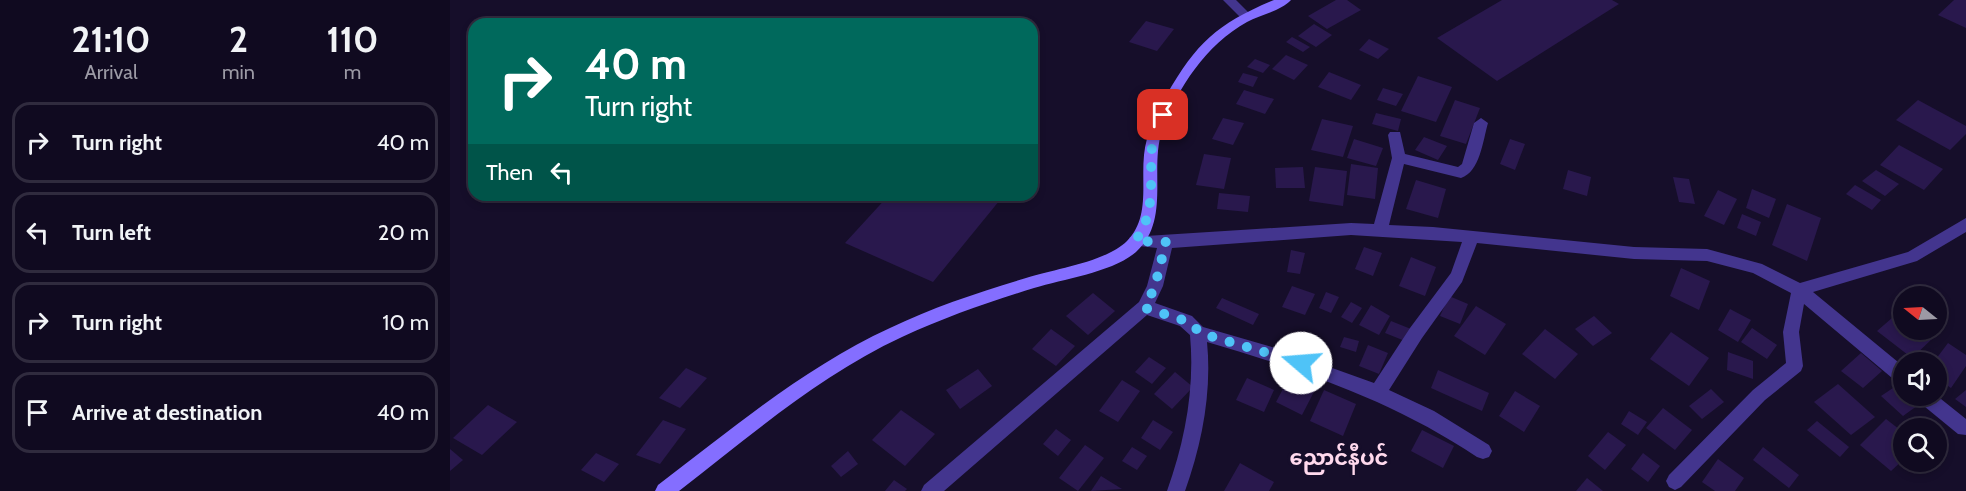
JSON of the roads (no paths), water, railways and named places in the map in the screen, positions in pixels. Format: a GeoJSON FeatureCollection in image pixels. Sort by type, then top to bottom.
{"type":"FeatureCollection","features":[{"type":"Feature","properties":{"kind":"street"},"geometry":{"type":"LineString","coordinates":[[1229,0],[1246,16]]}},
{"type":"Feature","properties":{"kind":"street"},"geometry":{"type":"LineString","coordinates":[[664,491],[823,372],[876,341],[970,303],[1103,262],[1131,247],[1144,229],[1152,201],[1152,143],[1181,80],[1215,36],[1246,16],[1285,0]]}},
{"type":"Feature","properties":{"kind":"street"},"geometry":{"type":"LineString","coordinates":[[1399,158],[1461,173],[1468,166],[1481,123]]}},
{"type":"Feature","properties":{"kind":"street"},"geometry":{"type":"LineString","coordinates":[[1380,230],[1399,158],[1395,135]]}},
{"type":"Feature","properties":{"kind":"street"},"geometry":{"type":"LineString","coordinates":[[1799,291],[1912,257],[1966,224]]}},
{"type":"Feature","properties":{"kind":"street"},"geometry":{"type":"LineString","coordinates":[[1135,241],[1166,242],[1351,229],[1471,237],[1634,253],[1707,255],[1757,268],[1799,291],[1893,369]]}},
{"type":"Feature","properties":{"kind":"street"},"geometry":{"type":"LineString","coordinates":[[1378,392],[1416,334],[1452,288],[1468,256],[1471,237]]}},
{"type":"Feature","properties":{"kind":"street"},"geometry":{"type":"LineString","coordinates":[[930,491],[1145,308],[1155,286],[1166,242]]}},
{"type":"Feature","properties":{"kind":"street"},"geometry":{"type":"LineString","coordinates":[[1675,481],[1759,395],[1795,366],[1791,332],[1799,291]]}},
{"type":"Feature","properties":{"kind":"street"},"geometry":{"type":"LineString","coordinates":[[1145,308],[1186,321],[1198,332],[1322,370],[1378,392],[1430,416],[1483,451]]}},
{"type":"Feature","properties":{"kind":"street"},"geometry":{"type":"LineString","coordinates":[[1176,491],[1195,415],[1198,386],[1198,332]]}},
{"type":"Feature","properties":{"kind":"street"},"geometry":{"type":"LineString","coordinates":[[1937,406],[1964,428]]}},
{"type":"Feature","properties":{"kind":"district","name":"ညောင်နီပင်"},"geometry":{"type":"Point","coordinates":[1339,458]}}]}
